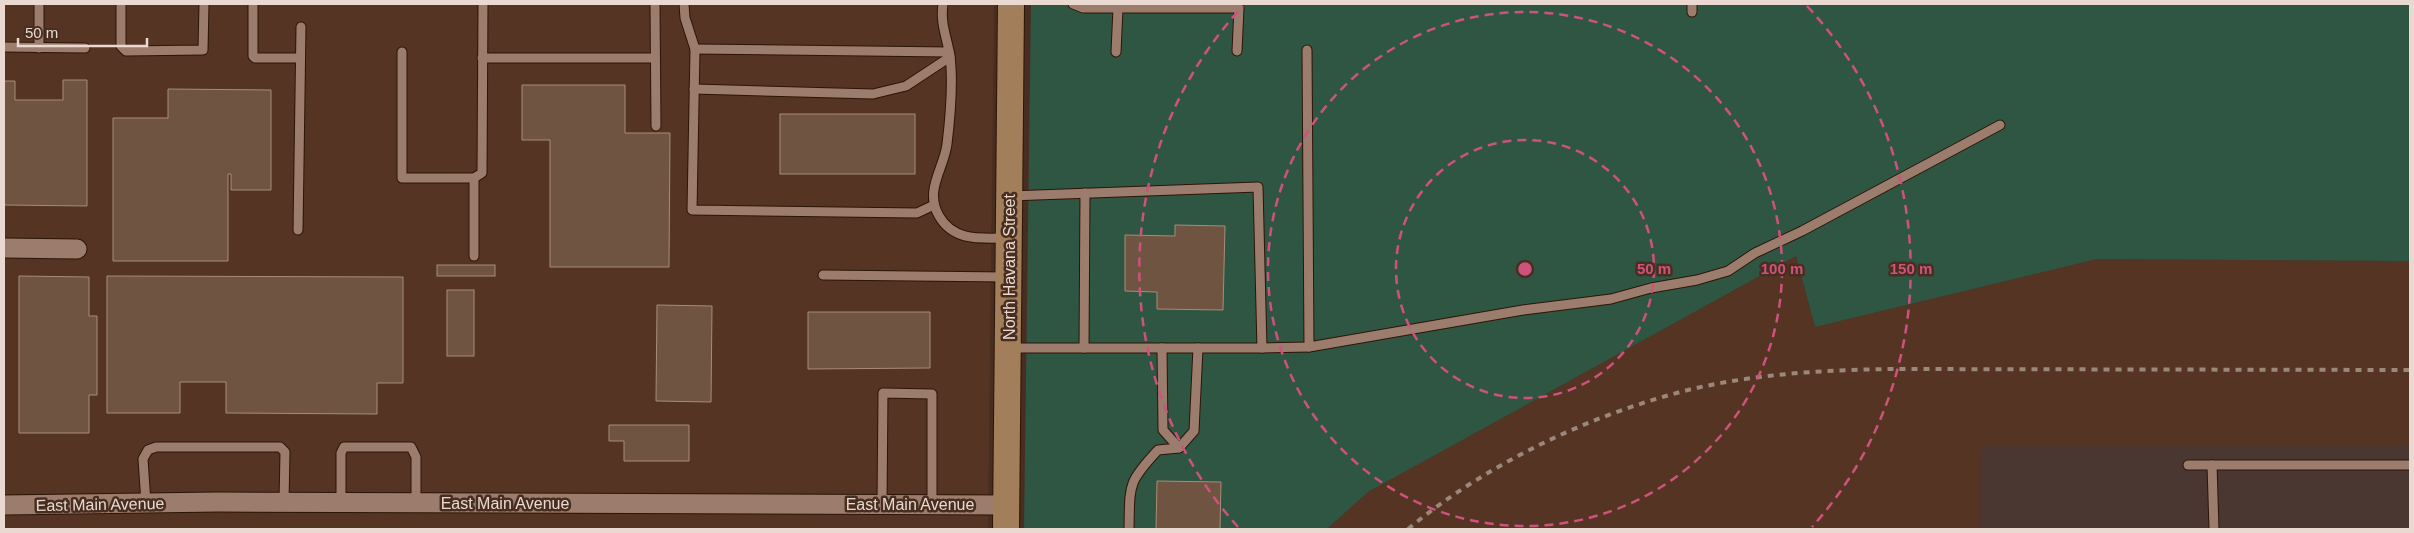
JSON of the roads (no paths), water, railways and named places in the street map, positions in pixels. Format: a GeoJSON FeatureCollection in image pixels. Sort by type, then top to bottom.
{"type":"FeatureCollection","features":[{"type":"Feature","properties":{"kind":"street","name":"North Havana Street"},"geometry":{"type":"LineString","coordinates":[[1006,517],[1011,4]]}},
{"type":"Feature","properties":{"kind":"street"},"geometry":{"type":"LineString","coordinates":[[4,248],[78,249]]}},
{"type":"Feature","properties":{"kind":"street","name":"East Main Avenue"},"geometry":{"type":"LineString","coordinates":[[4,505],[284,502],[932,504],[1006,517]]}},
{"type":"Feature","properties":{"kind":"lane"},"geometry":{"type":"LineString","coordinates":[[39,4],[39,48]]}},
{"type":"Feature","properties":{"kind":"lane"},"geometry":{"type":"LineString","coordinates":[[121,4],[121,46],[126,51],[200,51],[204,47],[204,4]]}},
{"type":"Feature","properties":{"kind":"lane"},"geometry":{"type":"LineString","coordinates":[[253,4],[253,56],[255,58],[300,58]]}},
{"type":"Feature","properties":{"kind":"lane"},"geometry":{"type":"LineString","coordinates":[[402,52],[402,178],[474,178],[482,173],[483,4]]}},
{"type":"Feature","properties":{"kind":"lane"},"geometry":{"type":"LineString","coordinates":[[655,4],[656,126]]}},
{"type":"Feature","properties":{"kind":"lane"},"geometry":{"type":"LineString","coordinates":[[684,4],[685,18],[695,49],[692,210],[918,213],[934,205]]}},
{"type":"Feature","properties":{"kind":"lane"},"geometry":{"type":"LineString","coordinates":[[943,4],[941,18],[950,54],[949,130],[946,155],[932,192],[934,205],[939,217],[960,236],[1009,238]]}},
{"type":"Feature","properties":{"kind":"lane"},"geometry":{"type":"LineString","coordinates":[[1073,4],[1083,8],[1239,6],[1237,51]]}},
{"type":"Feature","properties":{"kind":"lane"},"geometry":{"type":"LineString","coordinates":[[1116,52],[1118,8]]}},
{"type":"Feature","properties":{"kind":"lane"},"geometry":{"type":"LineString","coordinates":[[298,230],[301,27]]}},
{"type":"Feature","properties":{"kind":"lane"},"geometry":{"type":"LineString","coordinates":[[4,47],[85,48]]}},
{"type":"Feature","properties":{"kind":"lane"},"geometry":{"type":"LineString","coordinates":[[695,49],[950,54]]}},
{"type":"Feature","properties":{"kind":"lane"},"geometry":{"type":"LineString","coordinates":[[1307,50],[1309,347]]}},
{"type":"Feature","properties":{"kind":"lane"},"geometry":{"type":"LineString","coordinates":[[694,89],[873,94],[906,86],[950,54]]}},
{"type":"Feature","properties":{"kind":"lane"},"geometry":{"type":"LineString","coordinates":[[482,58],[655,58]]}},
{"type":"Feature","properties":{"kind":"lane"},"geometry":{"type":"LineString","coordinates":[[1008,348],[1309,347],[1523,310],[1611,299],[1728,271],[1755,253],[1802,231],[2000,125]]}},
{"type":"Feature","properties":{"kind":"lane"},"geometry":{"type":"LineString","coordinates":[[474,178],[474,256]]}},
{"type":"Feature","properties":{"kind":"lane"},"geometry":{"type":"LineString","coordinates":[[1010,196],[1258,187],[1262,348]]}},
{"type":"Feature","properties":{"kind":"lane"},"geometry":{"type":"LineString","coordinates":[[1084,348],[1085,193]]}},
{"type":"Feature","properties":{"kind":"lane"},"geometry":{"type":"LineString","coordinates":[[823,275],[1009,277]]}},
{"type":"Feature","properties":{"kind":"lane"},"geometry":{"type":"LineString","coordinates":[[1162,348],[1163,430],[1179,448]]}},
{"type":"Feature","properties":{"kind":"lane"},"geometry":{"type":"LineString","coordinates":[[1129,529],[1132,481],[1158,450],[1179,448],[1194,431],[1198,348]]}},
{"type":"Feature","properties":{"kind":"lane"},"geometry":{"type":"LineString","coordinates":[[882,504],[883,393],[932,394],[932,504]]}},
{"type":"Feature","properties":{"kind":"lane"},"geometry":{"type":"LineString","coordinates":[[146,503],[143,459],[148,450],[156,447],[280,447],[285,452],[284,502]]}},
{"type":"Feature","properties":{"kind":"lane"},"geometry":{"type":"LineString","coordinates":[[341,503],[341,453],[344,447],[411,447],[416,457],[416,503]]}},
{"type":"Feature","properties":{"kind":"lane"},"geometry":{"type":"LineString","coordinates":[[2188,465],[2410,466]]}},
{"type":"Feature","properties":{"kind":"lane"},"geometry":{"type":"LineString","coordinates":[[2212,465],[2214,529]]}},
{"type":"Feature","properties":{"kind":"railway"},"geometry":{"type":"LineString","coordinates":[[1408,529],[1438,505],[1504,464],[1574,429],[1610,414],[1647,402],[1684,391],[1735,381],[1787,374],[1891,369],[2410,370]]}}]}
